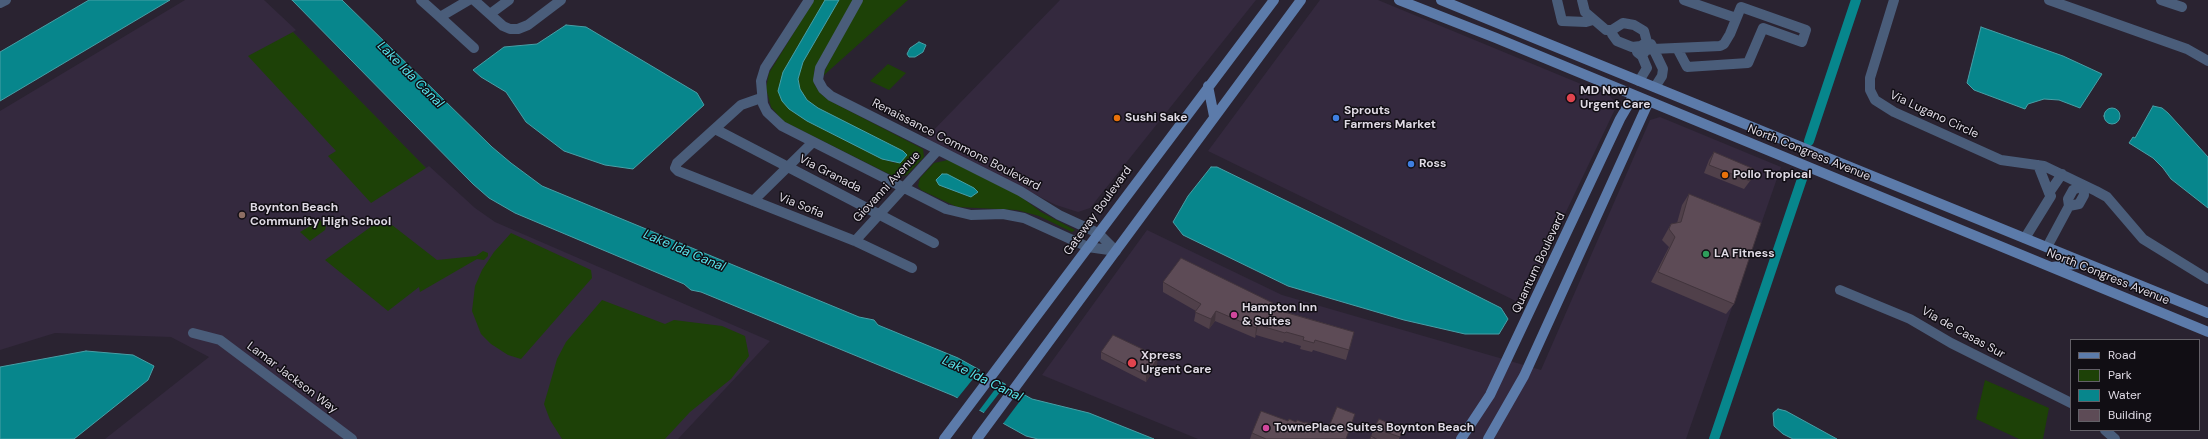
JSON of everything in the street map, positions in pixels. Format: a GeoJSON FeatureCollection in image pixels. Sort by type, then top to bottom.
{"type":"FeatureCollection","features":[{"type":"Feature","properties":{"kind":"main road","name":"Gateway Boulevard"},"geometry":{"type":"LineString","coordinates":[[944,439],[1274,0]]}},
{"type":"Feature","properties":{"kind":"main road"},"geometry":{"type":"LineString","coordinates":[[977,439],[1301,0]]}},
{"type":"Feature","properties":{"kind":"main road","name":"North Congress Avenue"},"geometry":{"type":"LineString","coordinates":[[1399,0],[1606,83],[2208,332]]}},
{"type":"Feature","properties":{"kind":"main road","name":"North Congress Avenue"},"geometry":{"type":"LineString","coordinates":[[1441,0],[2208,313]]}},
{"type":"Feature","properties":{"kind":"main road"},"geometry":{"type":"LineString","coordinates":[[1606,83],[1655,87]]}},
{"type":"Feature","properties":{"kind":"main road"},"geometry":{"type":"LineString","coordinates":[[1208,86],[1214,116]]}},
{"type":"Feature","properties":{"kind":"main road"},"geometry":{"type":"LineString","coordinates":[[1634,95],[1682,98]]}},
{"type":"Feature","properties":{"kind":"main road","name":"Quantum Boulevard"},"geometry":{"type":"LineString","coordinates":[[1461,439],[1490,394],[1620,119],[1634,95]]}},
{"type":"Feature","properties":{"kind":"main road"},"geometry":{"type":"LineString","coordinates":[[1488,439],[1524,376],[1649,101]]}},
{"type":"Feature","properties":{"kind":"main road"},"geometry":{"type":"LineString","coordinates":[[2014,252],[2047,247]]}},
{"type":"Feature","properties":{"kind":"main road"},"geometry":{"type":"LineString","coordinates":[[2050,267],[2086,263]]}},
{"type":"Feature","properties":{"kind":"street"},"geometry":{"type":"LineString","coordinates":[[0,3],[6,0]]}},
{"type":"Feature","properties":{"kind":"street"},"geometry":{"type":"LineString","coordinates":[[421,0],[474,48]]}},
{"type":"Feature","properties":{"kind":"street"},"geometry":{"type":"LineString","coordinates":[[440,17],[469,0]]}},
{"type":"Feature","properties":{"kind":"street"},"geometry":{"type":"LineString","coordinates":[[474,0],[503,26],[510,30],[528,25],[561,0]]}},
{"type":"Feature","properties":{"kind":"street"},"geometry":{"type":"LineString","coordinates":[[490,14],[509,0]]}},
{"type":"Feature","properties":{"kind":"street"},"geometry":{"type":"LineString","coordinates":[[809,0],[766,68],[761,81],[761,98],[767,112],[782,126],[946,209],[971,215],[1003,214],[1024,218],[1088,247],[1116,252]]}},
{"type":"Feature","properties":{"kind":"street","name":"Renaissance Commons Boulevard"},"geometry":{"type":"LineString","coordinates":[[858,0],[818,74],[820,84],[831,96],[1020,191],[1059,214],[1098,233],[1116,252]]}},
{"type":"Feature","properties":{"kind":"street"},"geometry":{"type":"LineString","coordinates":[[1557,0],[1562,21],[1590,21],[1606,30],[1612,30],[1618,24],[1628,24],[1639,27],[1654,51],[1663,72],[1655,87]]}},
{"type":"Feature","properties":{"kind":"street"},"geometry":{"type":"LineString","coordinates":[[1582,0],[1585,12],[1590,21],[1617,41],[1642,56],[1647,68],[1639,81]]}},
{"type":"Feature","properties":{"kind":"street"},"geometry":{"type":"LineString","coordinates":[[1684,0],[1736,18]]}},
{"type":"Feature","properties":{"kind":"street","name":"Via Lugano Circle"},"geometry":{"type":"LineString","coordinates":[[1894,0],[1870,78],[1870,90],[1875,100],[1894,112],[2001,160],[2038,164],[2062,174],[2107,197],[2143,239],[2208,279]]}},
{"type":"Feature","properties":{"kind":"street"},"geometry":{"type":"LineString","coordinates":[[2049,0],[2187,49],[2208,61]]}},
{"type":"Feature","properties":{"kind":"street"},"geometry":{"type":"LineString","coordinates":[[2161,0],[2182,7]]}},
{"type":"Feature","properties":{"kind":"street"},"geometry":{"type":"LineString","coordinates":[[1642,56],[1646,50],[1672,52],[1677,48],[1720,46],[1728,39],[1741,7],[1806,30],[1802,42],[1763,28]]}},
{"type":"Feature","properties":{"kind":"street"},"geometry":{"type":"LineString","coordinates":[[1677,48],[1686,67],[1748,63],[1767,16]]}},
{"type":"Feature","properties":{"kind":"street"},"geometry":{"type":"LineString","coordinates":[[1612,30],[1612,34],[1617,41]]}},
{"type":"Feature","properties":{"kind":"street"},"geometry":{"type":"LineString","coordinates":[[1627,46],[1641,46],[1646,42],[1647,38]]}},
{"type":"Feature","properties":{"kind":"street"},"geometry":{"type":"LineString","coordinates":[[715,129],[741,105],[761,98]]}},
{"type":"Feature","properties":{"kind":"street","name":"Via Granada"},"geometry":{"type":"LineString","coordinates":[[715,129],[934,243]]}},
{"type":"Feature","properties":{"kind":"street","name":"Via Sofia"},"geometry":{"type":"LineString","coordinates":[[715,129],[677,163],[675,168],[678,172],[855,241],[912,268]]}},
{"type":"Feature","properties":{"kind":"street"},"geometry":{"type":"LineString","coordinates":[[753,201],[813,142]]}},
{"type":"Feature","properties":{"kind":"street","name":"Giovanni Avenue"},"geometry":{"type":"LineString","coordinates":[[855,241],[938,150]]}},
{"type":"Feature","properties":{"kind":"street"},"geometry":{"type":"LineString","coordinates":[[2025,238],[2051,196],[2038,164]]}},
{"type":"Feature","properties":{"kind":"street"},"geometry":{"type":"LineString","coordinates":[[2049,193],[2062,174]]}},
{"type":"Feature","properties":{"kind":"street"},"geometry":{"type":"LineString","coordinates":[[2047,247],[2069,206],[2079,204],[2086,193],[2083,185]]}},
{"type":"Feature","properties":{"kind":"street","name":"Via de Casas Sur"},"geometry":{"type":"LineString","coordinates":[[1840,290],[1910,319],[1951,343],[2070,402]]}},
{"type":"Feature","properties":{"kind":"street","name":"Lamar Jackson Way"},"geometry":{"type":"LineString","coordinates":[[193,333],[216,338],[352,439]]}},
{"type":"Feature","properties":{"kind":"street"},"geometry":{"type":"LineString","coordinates":[[2106,431],[2115,439]]}},
{"type":"Feature","properties":{"kind":"shaded area","name":"Boynton Beach Community High School"},"geometry":{"type":"Polygon","coordinates":[[[185,0],[264,0],[296,30],[293,32],[426,168],[429,166],[475,208],[495,222],[770,341],[678,439],[105,439],[209,357],[171,337],[55,333],[0,350],[0,111],[185,0]]]}},
{"type":"Feature","properties":{"kind":"shaded area"},"geometry":{"type":"Polygon","coordinates":[[[1060,0],[1256,0],[1090,208],[1078,212],[1056,205],[925,139],[1060,0]]]}},
{"type":"Feature","properties":{"kind":"shaded area"},"geometry":{"type":"Polygon","coordinates":[[[1320,0],[1378,0],[1610,96],[1617,105],[1522,304],[1208,151],[1320,0]]]}},
{"type":"Feature","properties":{"kind":"shaded area"},"geometry":{"type":"Polygon","coordinates":[[[1660,117],[1781,167],[1686,439],[1198,439],[1042,375],[1147,230],[1282,295],[1541,370],[1650,120],[1660,117]]]}},
{"type":"Feature","properties":{"kind":"green space"},"geometry":{"type":"Polygon","coordinates":[[[814,0],[825,0],[783,72],[789,109],[807,121],[882,159],[895,163],[903,151],[818,108],[807,100],[800,89],[798,79],[803,62],[839,0],[853,0],[814,71],[814,84],[820,93],[828,100],[923,149],[924,157],[907,175],[896,177],[891,175],[783,121],[771,107],[766,88],[769,73],[814,0]]]}},
{"type":"Feature","properties":{"kind":"green space"},"geometry":{"type":"Polygon","coordinates":[[[862,0],[908,0],[823,76],[827,66],[862,0]]]}},
{"type":"Feature","properties":{"kind":"green space"},"geometry":{"type":"Polygon","coordinates":[[[293,32],[426,168],[371,203],[328,156],[336,151],[248,56],[293,32]]]}},
{"type":"Feature","properties":{"kind":"green space"},"geometry":{"type":"Polygon","coordinates":[[[888,64],[906,73],[889,90],[870,81],[888,64]]]}},
{"type":"Feature","properties":{"kind":"green space"},"geometry":{"type":"Polygon","coordinates":[[[948,160],[1020,196],[1041,212],[1075,230],[1072,232],[1039,216],[1017,210],[957,207],[921,190],[918,186],[920,178],[934,163],[948,160]],[[942,174],[938,179],[943,187],[970,197],[942,174]]]}},
{"type":"Feature","properties":{"kind":"green space"},"geometry":{"type":"Polygon","coordinates":[[[383,218],[437,260],[476,256],[483,251],[488,253],[488,256],[484,260],[477,259],[420,292],[419,287],[388,311],[325,260],[383,218]]]}},
{"type":"Feature","properties":{"kind":"green space"},"geometry":{"type":"Polygon","coordinates":[[[320,220],[326,226],[325,230],[310,241],[300,232],[320,220]]]}},
{"type":"Feature","properties":{"kind":"green space"},"geometry":{"type":"Polygon","coordinates":[[[511,233],[591,270],[592,278],[521,359],[508,355],[491,344],[481,334],[472,311],[475,286],[482,270],[494,252],[511,233]]]}},
{"type":"Feature","properties":{"kind":"green space"},"geometry":{"type":"Polygon","coordinates":[[[602,300],[665,324],[674,320],[722,326],[745,336],[749,356],[731,379],[690,412],[665,439],[562,439],[550,420],[544,404],[557,359],[566,342],[602,300]]]}},
{"type":"Feature","properties":{"kind":"green space"},"geometry":{"type":"Polygon","coordinates":[[[1985,380],[2049,408],[2043,439],[2019,439],[1976,419],[1985,380]]]}},
{"type":"Feature","properties":{"kind":"water"},"geometry":{"type":"Polygon","coordinates":[[[89,0],[170,0],[0,101],[0,52],[89,0]]]}},
{"type":"Feature","properties":{"kind":"water","name":"Lake Ida Canal"},"geometry":{"type":"Polygon","coordinates":[[[292,0],[342,0],[492,147],[542,186],[859,317],[874,320],[878,325],[958,358],[1032,399],[1089,413],[1154,439],[1038,439],[1026,436],[954,396],[701,292],[691,290],[684,284],[515,213],[489,198],[473,184],[292,0]]]}},
{"type":"Feature","properties":{"kind":"water"},"geometry":{"type":"Polygon","coordinates":[[[825,0],[839,0],[803,62],[798,79],[800,89],[807,100],[818,108],[903,151],[907,155],[900,163],[882,159],[807,121],[789,109],[782,101],[778,91],[783,72],[825,0]]]}},
{"type":"Feature","properties":{"kind":"water"},"geometry":{"type":"Polygon","coordinates":[[[566,25],[586,27],[697,93],[704,105],[633,169],[605,165],[564,151],[526,122],[506,92],[481,77],[473,70],[504,47],[537,44],[566,25]]]}},
{"type":"Feature","properties":{"kind":"water"},"geometry":{"type":"Polygon","coordinates":[[[1981,27],[2063,56],[2102,74],[2080,108],[2059,100],[2044,99],[2028,104],[2025,109],[1974,90],[1967,83],[1981,27]]]}},
{"type":"Feature","properties":{"kind":"water"},"geometry":{"type":"Polygon","coordinates":[[[919,42],[926,45],[923,52],[915,57],[909,57],[907,54],[910,48],[919,42]]]}},
{"type":"Feature","properties":{"kind":"water"},"geometry":{"type":"Polygon","coordinates":[[[2153,106],[2162,108],[2168,113],[2208,157],[2208,208],[2171,179],[2153,158],[2129,143],[2133,137],[2135,138],[2153,106]]]}},
{"type":"Feature","properties":{"kind":"water"},"geometry":{"type":"Polygon","coordinates":[[[2112,108],[2119,113],[2120,116],[2115,123],[2112,124],[2105,119],[2104,116],[2109,109],[2112,108]]]}},
{"type":"Feature","properties":{"kind":"water"},"geometry":{"type":"Polygon","coordinates":[[[1211,167],[1217,167],[1501,308],[1508,319],[1499,334],[1465,334],[1404,320],[1288,286],[1183,235],[1173,222],[1188,196],[1211,167]]]}},
{"type":"Feature","properties":{"kind":"water"},"geometry":{"type":"Polygon","coordinates":[[[942,174],[947,174],[974,188],[978,192],[971,197],[939,185],[936,180],[942,174]]]}},
{"type":"Feature","properties":{"kind":"water"},"geometry":{"type":"Polygon","coordinates":[[[86,351],[133,355],[154,366],[148,380],[74,439],[0,439],[0,367],[86,351]]]}},
{"type":"Feature","properties":{"kind":"water"},"geometry":{"type":"Polygon","coordinates":[[[1778,409],[1786,411],[1837,439],[1793,439],[1783,434],[1774,426],[1773,413],[1778,409]]]}},
{"type":"Feature","properties":{"kind":"pier"},"geometry":{"type":"Polygon","coordinates":[[[981,369],[1002,380],[978,412],[956,400],[981,369]]]}},
{"type":"Feature","properties":{"kind":"pier"},"geometry":{"type":"Polygon","coordinates":[[[1007,383],[1026,393],[1002,425],[983,414],[1007,383]]]}},
{"type":"Feature","properties":{"kind":"building"},"geometry":{"type":"Polygon","coordinates":[[[1714,152],[1754,169],[1750,181],[1709,165],[1714,152]]]}},
{"type":"Feature","properties":{"kind":"building","name":"LA Fitness"},"geometry":{"type":"Polygon","coordinates":[[[1689,194],[1761,223],[1734,304],[1658,272],[1675,237],[1669,229],[1671,224],[1681,222],[1689,194]]]}},
{"type":"Feature","properties":{"kind":"building","name":"Hampton Inn & Suites"},"geometry":{"type":"Polygon","coordinates":[[[1181,258],[1273,303],[1270,308],[1354,332],[1349,350],[1315,340],[1314,343],[1303,340],[1304,337],[1258,325],[1256,328],[1216,311],[1211,319],[1195,312],[1201,304],[1163,282],[1181,258]]]}},
{"type":"Feature","properties":{"kind":"building","name":"Xpress Urgent Care"},"geometry":{"type":"Polygon","coordinates":[[[1113,335],[1157,356],[1158,358],[1146,375],[1101,352],[1113,335]]]}},
{"type":"Feature","properties":{"kind":"building"},"geometry":{"type":"Polygon","coordinates":[[[1337,407],[1355,414],[1346,439],[1266,439],[1252,433],[1261,411],[1288,421],[1289,419],[1296,422],[1297,420],[1328,429],[1337,407]]]}},
{"type":"Feature","properties":{"kind":"building"},"geometry":{"type":"Polygon","coordinates":[[[1379,419],[1403,429],[1400,437],[1374,428],[1379,419]]]}},
{"type":"Feature","properties":{"kind":"waterway"},"geometry":{"type":"LineString","coordinates":[[1809,141],[1856,0]]}},
{"type":"Feature","properties":{"kind":"waterway"},"geometry":{"type":"LineString","coordinates":[[1714,439],[1803,176]]}},
{"type":"Feature","properties":{"kind":"place","name":"MD Now Urgent Care"},"geometry":{"type":"Point","coordinates":[1571,98]}},
{"type":"Feature","properties":{"kind":"place","name":"Sushi Sake"},"geometry":{"type":"Point","coordinates":[1117,118]}},
{"type":"Feature","properties":{"kind":"place","name":"Sprouts Farmers Market"},"geometry":{"type":"Point","coordinates":[1336,118]}},
{"type":"Feature","properties":{"kind":"place","name":"Ross"},"geometry":{"type":"Point","coordinates":[1411,164]}},
{"type":"Feature","properties":{"kind":"place","name":"Pollo Tropical"},"geometry":{"type":"Point","coordinates":[1725,175]}},
{"type":"Feature","properties":{"kind":"place","name":"Boynton Beach Community High School"},"geometry":{"type":"Point","coordinates":[242,215]}},
{"type":"Feature","properties":{"kind":"place","name":"LA Fitness"},"geometry":{"type":"Point","coordinates":[1706,254]}},
{"type":"Feature","properties":{"kind":"place","name":"Hampton Inn & Suites"},"geometry":{"type":"Point","coordinates":[1234,315]}},
{"type":"Feature","properties":{"kind":"place","name":"Xpress Urgent Care"},"geometry":{"type":"Point","coordinates":[1132,363]}},
{"type":"Feature","properties":{"kind":"place","name":"TownePlace Suites Boynton Beach"},"geometry":{"type":"Point","coordinates":[1266,428]}}]}
